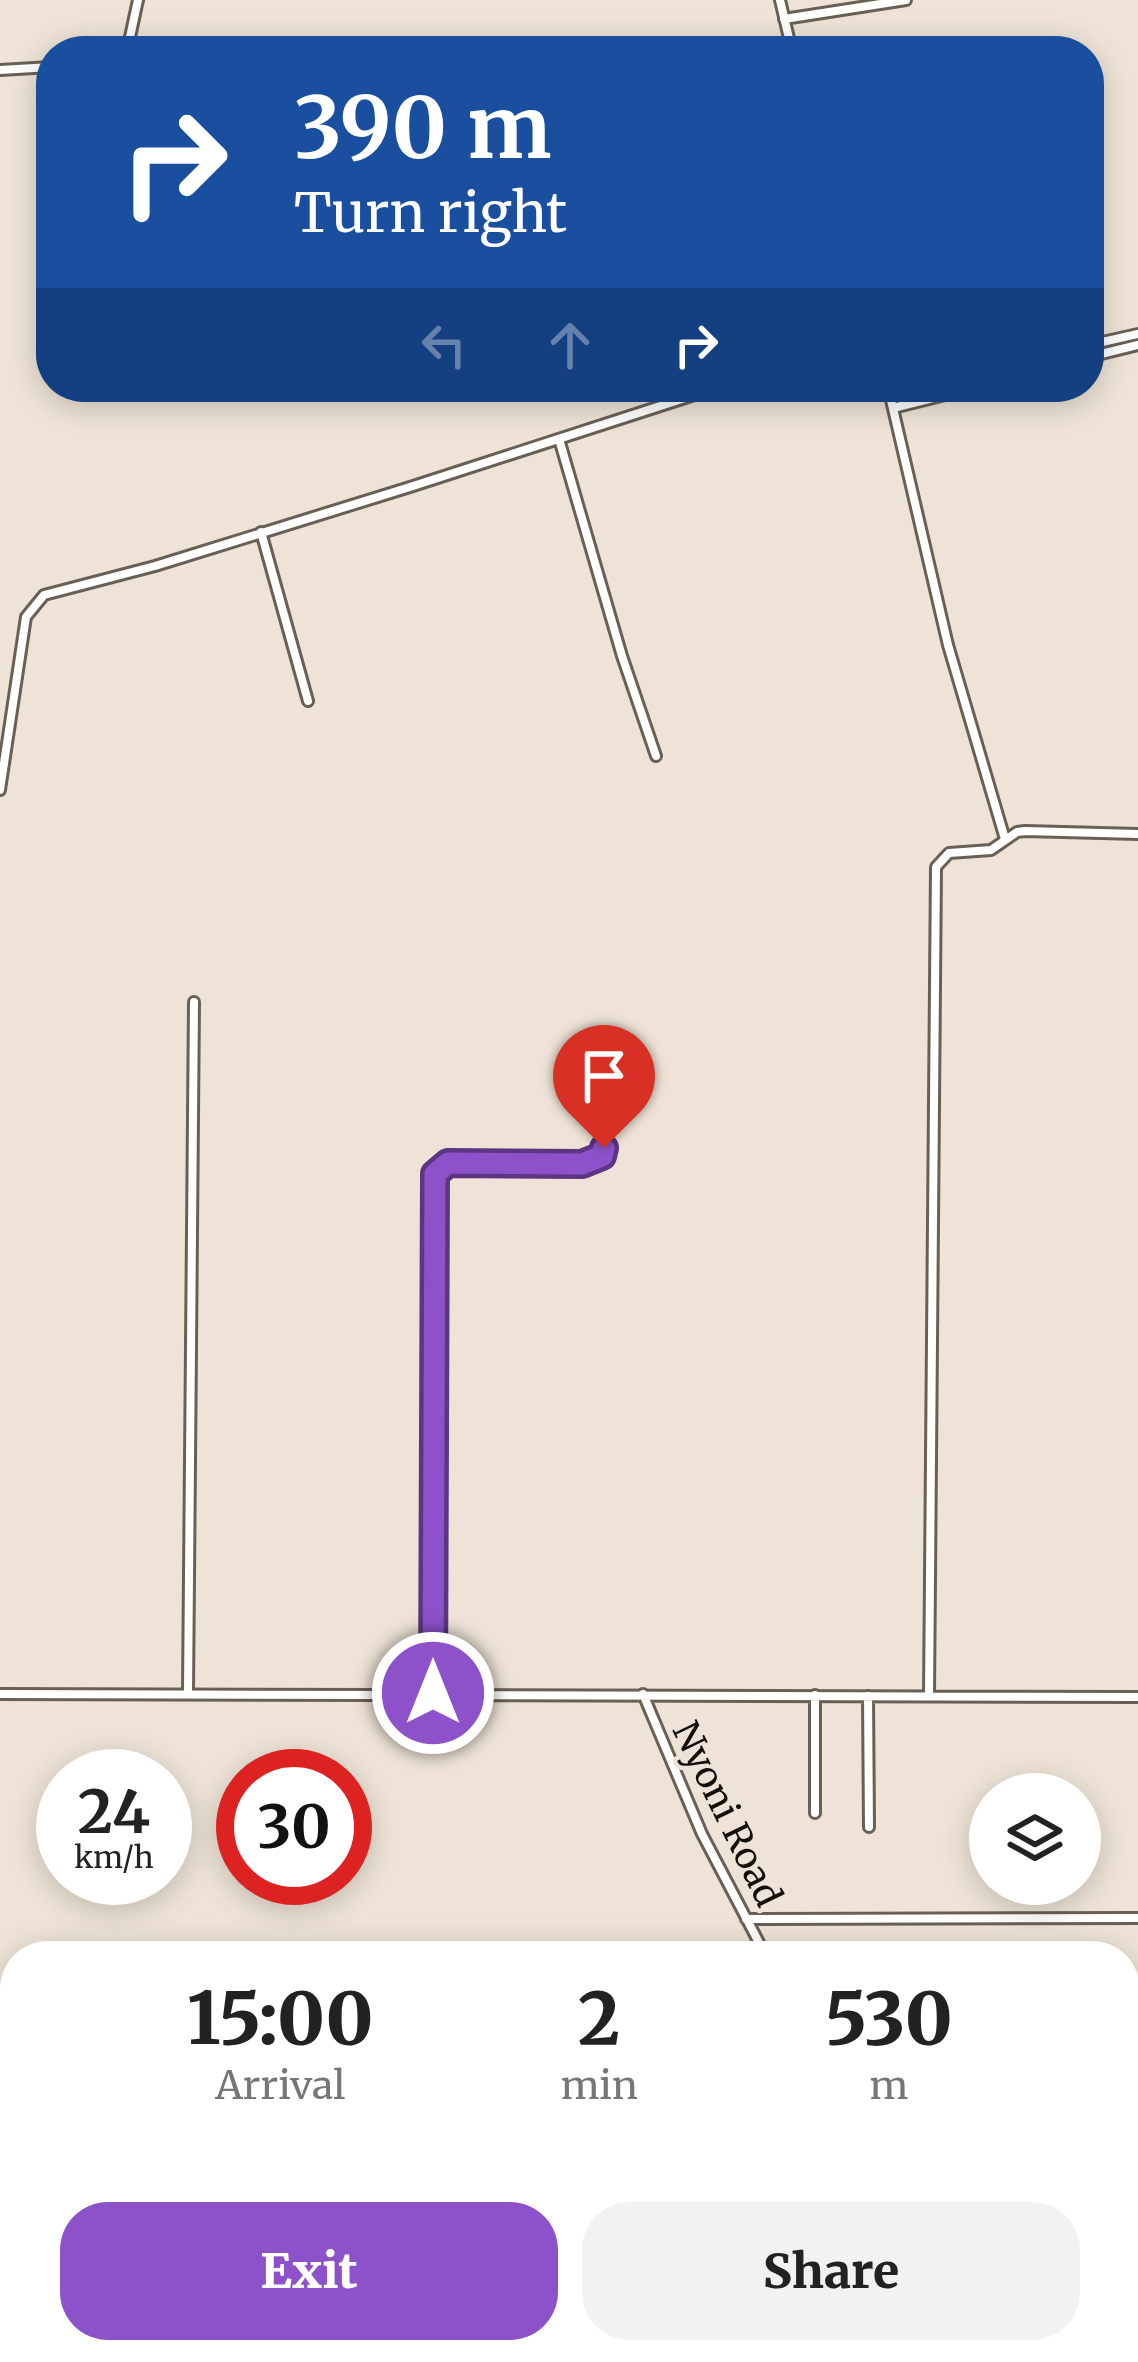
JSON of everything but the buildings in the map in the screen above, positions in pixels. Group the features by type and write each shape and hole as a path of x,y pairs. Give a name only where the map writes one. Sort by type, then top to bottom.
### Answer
{"street":[{"path":"130,36 138,0"},
{"path":"780,0 788,36"},
{"path":"784,19 906,0"},
{"path":"0,70 36,68"},
{"path":"1104,342 1138,334"},
{"path":"1104,353 1138,345"},
{"path":"0,790 26,617 40,597 673,402"},
{"path":"892,402 948,645 1005,838"},
{"path":"893,408 917,402"},
{"path":"559,439 656,756"},
{"path":"261,532 308,701"},
{"path":"929,1696 935,873 939,861 949,853 991,850 1005,838 1025,831 1138,834"},
{"path":"188,1692 194,1001"},
{"path":"433,1693 435,1174 448,1163 592,1162 602,1156 605,1127"},
{"path":"0,1694 1138,1697"},
{"name":"Nyoni Road","path":"643,1694 702,1834 758,1941"},
{"path":"815,1695 815,1813"},
{"path":"868,1696 869,1827"},
{"path":"746,1918 1138,1918"}],"route":[{"path":"433,1693 435,1174 448,1163 582,1164 602,1156 604,1148"}]}
